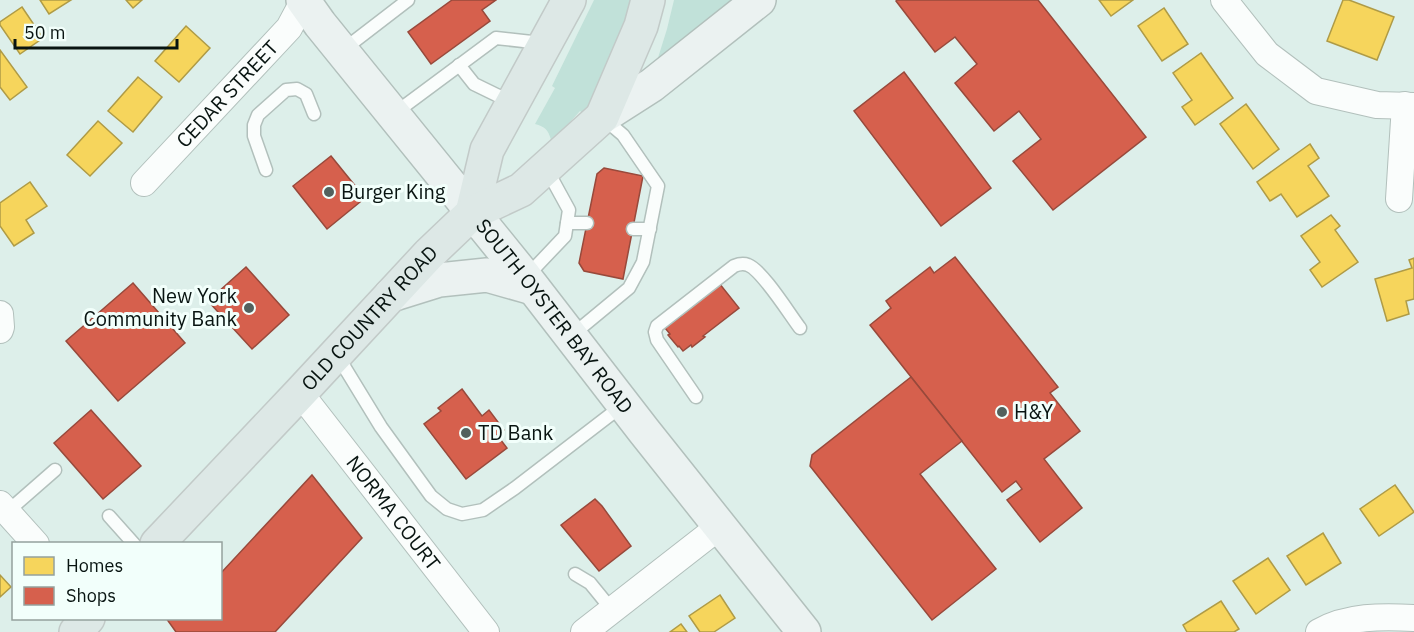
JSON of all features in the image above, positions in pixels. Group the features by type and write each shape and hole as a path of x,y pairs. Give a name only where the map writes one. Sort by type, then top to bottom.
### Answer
{"main road":[{"name":"SOUTH OYSTER BAY ROAD","path":"304,0 342,51 529,283 804,632"},
{"path":"472,213 486,150 569,0"},
{"path":"602,117 641,26 648,0"},
{"path":"602,117 652,85 759,0"},
{"name":"OLD COUNTRY ROAD","path":"158,542 429,254 472,213 521,189 602,117"},
{"path":"391,294 439,280 487,275 529,283"},
{"path":"76,632 86,620"}],"street":[{"name":"CEDAR STREET","path":"144,183 289,28 304,0"},
{"path":"1224,0 1267,54 1316,91 1377,105 1410,106 1399,199"},
{"path":"0,314 0,330"},
{"name":"NORMA COURT","path":"300,393 486,632"},
{"path":"4,508 35,542"},
{"path":"584,632 720,526"},
{"path":"1319,632 1329,626 1382,616 1414,618"}],"lane":[{"path":"342,51 408,0"},
{"path":"393,114 495,38 546,44"},
{"path":"459,65 474,84 512,102"},
{"path":"266,170 254,136 254,125 258,115 286,90 297,89 306,94 314,114"},
{"path":"571,336 628,288 643,262 658,186 623,135 602,117"},
{"path":"529,283 565,236 569,210 546,167"},
{"path":"567,223 587,223"},
{"path":"633,229 650,229"},
{"path":"696,398 657,340 655,332 657,326 734,266 740,263 749,265 759,272 800,328"},
{"path":"336,354 375,419 431,496 447,509 462,514 483,510 516,488 624,405"},
{"path":"4,508 55,470"},
{"path":"109,516 133,542"},
{"path":"575,574 590,583 612,610"}],"green space":[{"path":"594,0 643,0 606,83 583,114 580,111 551,140 546,129 535,124 555,88 552,86"},
{"path":"674,0 748,0 652,77 667,29"}],"building: Homes":[{"path":"40,0 71,0 49,14"},
{"path":"126,0 142,0 133,8"},
{"path":"1099,0 1133,0 1111,16"},
{"path":"1343,0 1349,0 1394,17 1377,60 1327,41"},
{"path":"22,7 43,38 20,54 0,22"},
{"path":"1164,8 1188,44 1162,61 1138,26"},
{"path":"186,26 210,48 179,82 155,61"},
{"path":"0,50 27,87 10,100 0,87"},
{"path":"1201,53 1233,98 1195,125 1182,107 1192,100 1173,73"},
{"path":"138,77 162,97 133,132 108,111"},
{"path":"1246,104 1279,149 1253,169 1220,124"},
{"path":"98,121 122,143 90,176 67,155"},
{"path":"1310,144 1319,158 1308,166 1329,196 1297,217 1281,194 1270,201 1257,182"},
{"path":"30,182 47,206 26,220 34,233 14,246 0,226 0,203"},
{"path":"1331,215 1340,226 1335,230 1358,262 1322,287 1310,270 1320,262 1301,236"},
{"path":"1414,258 1414,299 1406,301 1409,314 1387,321 1375,279 1412,268 1409,260"},
{"path":"1395,485 1414,512 1379,536 1360,509"},
{"path":"1323,533 1341,563 1306,585 1287,556"},
{"path":"1268,558 1290,590 1256,614 1233,581"},
{"path":"0,575 11,587 0,597"},
{"path":"720,595 735,618 714,632 700,632 689,616"},
{"path":"1221,601 1239,629 1234,632 1187,632 1183,625"},
{"path":"681,624 687,632 670,632"}],"building: Shops":[{"path":"452,0 496,0 482,10 490,21 431,64 408,32"},
{"path":"897,0 1038,0 1146,137 1053,210 1013,161 1041,139 1019,111 994,131 955,83 977,64 955,37 935,52"},
{"path":"904,72 991,188 941,226 854,111"},
{"name":"Burger King","path":"331,156 365,198 327,229 293,186"},
{"path":"604,168 643,176 623,279 584,271 579,263 597,174"},
{"name":"H&Y","path":"955,257 1058,387 1050,393 1080,431 1044,459 1082,508 1040,542 1007,500 1022,489 1016,481 1002,492 870,325 891,308 886,301 930,267 934,273"},
{"name":"New York Community Bank","path":"246,267 289,315 252,349 208,301"},
{"path":"133,283 185,343 118,401 66,341"},
{"path":"719,283 739,308 692,347 691,345 683,351 668,335 670,334 665,328"},
{"path":"911,377 962,441 920,474 996,569 932,620 810,466 812,455"},
{"name":"TD Bank","path":"462,389 482,416 489,410 504,430 497,435 507,448 466,479 424,424 441,411 438,408"},
{"path":"91,410 141,466 103,499 54,443"},
{"path":"312,475 362,538 275,632 176,632 167,620 222,620 222,572"},
{"path":"595,499 631,546 599,571 561,525"}],"place":[{"name":"Burger King","path":"329,192"},
{"name":"New York Community Bank","path":"249,308"},
{"name":"H&Y","path":"1002,412"},
{"name":"TD Bank","path":"466,433"}]}
